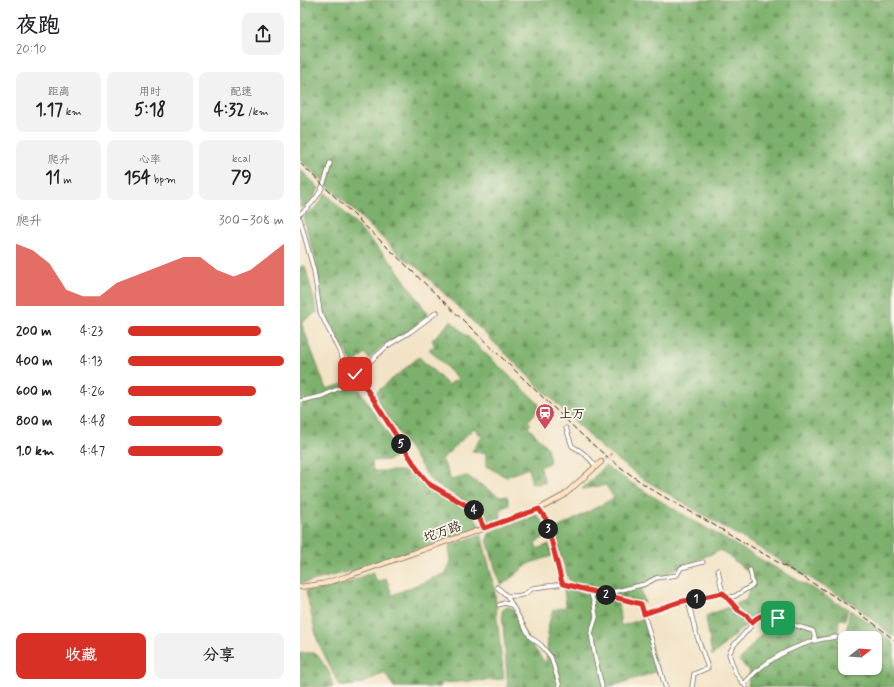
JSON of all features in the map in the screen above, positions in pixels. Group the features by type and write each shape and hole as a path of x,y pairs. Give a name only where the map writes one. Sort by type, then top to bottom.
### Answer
{"main road":[{"name":"坨万路","path":"300,587 322,584 345,578 539,509 563,496 601,462"}],"street":[{"path":"300,214 311,205 321,190 330,162"},
{"path":"300,219 314,270 320,312 346,365 359,377 420,473 429,484 476,511 484,528"},
{"path":"300,401 322,396 344,386 355,374 387,346 410,332 437,312"},
{"path":"566,428 572,446 587,456 596,467"},
{"path":"539,509 546,519 563,584"},
{"path":"604,594 645,584 656,578 677,575 681,568 703,562"},
{"path":"718,570 723,593 738,610 746,615 752,623"},
{"path":"727,598 735,596 753,585 750,570"},
{"path":"507,596 518,596 525,594 533,588 563,584 641,604 666,687"},
{"path":"497,587 507,596 530,637 541,644 551,657 560,687"},
{"path":"590,591 596,617 591,633 602,686"},
{"path":"644,614 679,602 723,593"},
{"path":"688,600 695,630 708,668 694,674 692,687"},
{"path":"499,605 504,603 511,605"},
{"path":"814,641 815,638 813,631 791,624 782,625 775,614 765,615 754,619 751,626 734,645 729,654 736,674 745,686 755,672 762,666 794,648 814,641 836,637"}],"green space":[{"path":"300,0 894,0 894,637 852,603 640,477 602,448 417,267 402,257 300,159"},
{"path":"300,169 319,188 312,201 304,208 300,207"},
{"path":"326,193 393,264 428,314 411,329 382,346 369,359 365,353 353,365 323,310 315,257 303,217 317,207"},
{"path":"305,266 317,312 301,322 326,389 354,381 400,453 389,460 372,461 373,471 413,471 430,491 472,511 480,528 363,568 300,584 300,267"},
{"path":"451,321 539,404 537,411 528,421 531,424 528,427 547,447 550,462 540,467 545,483 532,484 528,468 506,477 486,466 486,453 472,451 482,437 474,428 442,459 451,480 467,476 500,497 507,496 509,505 499,510 502,521 487,525 477,508 432,482 373,395 419,357 448,385 458,379 429,349 435,346 432,340"},
{"path":"605,466 695,522 848,609 845,620 839,619 837,640 838,675 882,675 882,633 894,644 894,687 748,687 750,671 739,661 770,624 760,612 712,656 706,616 746,600 753,576 721,550 675,569 641,590 645,603 579,586 569,580 554,530 614,498 606,485 582,489"},
{"path":"537,515 542,521 548,536 535,542 537,549 549,544 552,556 530,563 502,585 498,578 487,539 490,532"},
{"path":"481,534 495,590 504,679 442,683 440,687 394,687 384,672 363,683 351,686 339,686 317,639 306,591 347,583 373,572 377,582 386,578 392,595 446,573 451,562 449,546"},
{"path":"564,588 618,602 621,626 643,619 658,671 609,687 508,687 502,611 507,607 512,608 526,637 546,664 549,623 553,610 566,607"},
{"path":"850,610 879,631 846,631"},
{"path":"300,653 316,653 329,672 333,687 300,687"}],"tunnel":[{"path":"601,462 613,453"}],"railway":[{"path":"300,163 583,436 611,460 661,495 799,575 839,600 867,618 894,640"}],"place":[{"name":"上万","path":"545,430"}],"route":[{"path":"355,374 359,377 420,473 429,484 476,511 484,528 539,509 546,519 562,583 641,604 644,614 679,602 723,593 738,610 746,615 752,623 754,619 772,613 778,618"}]}
